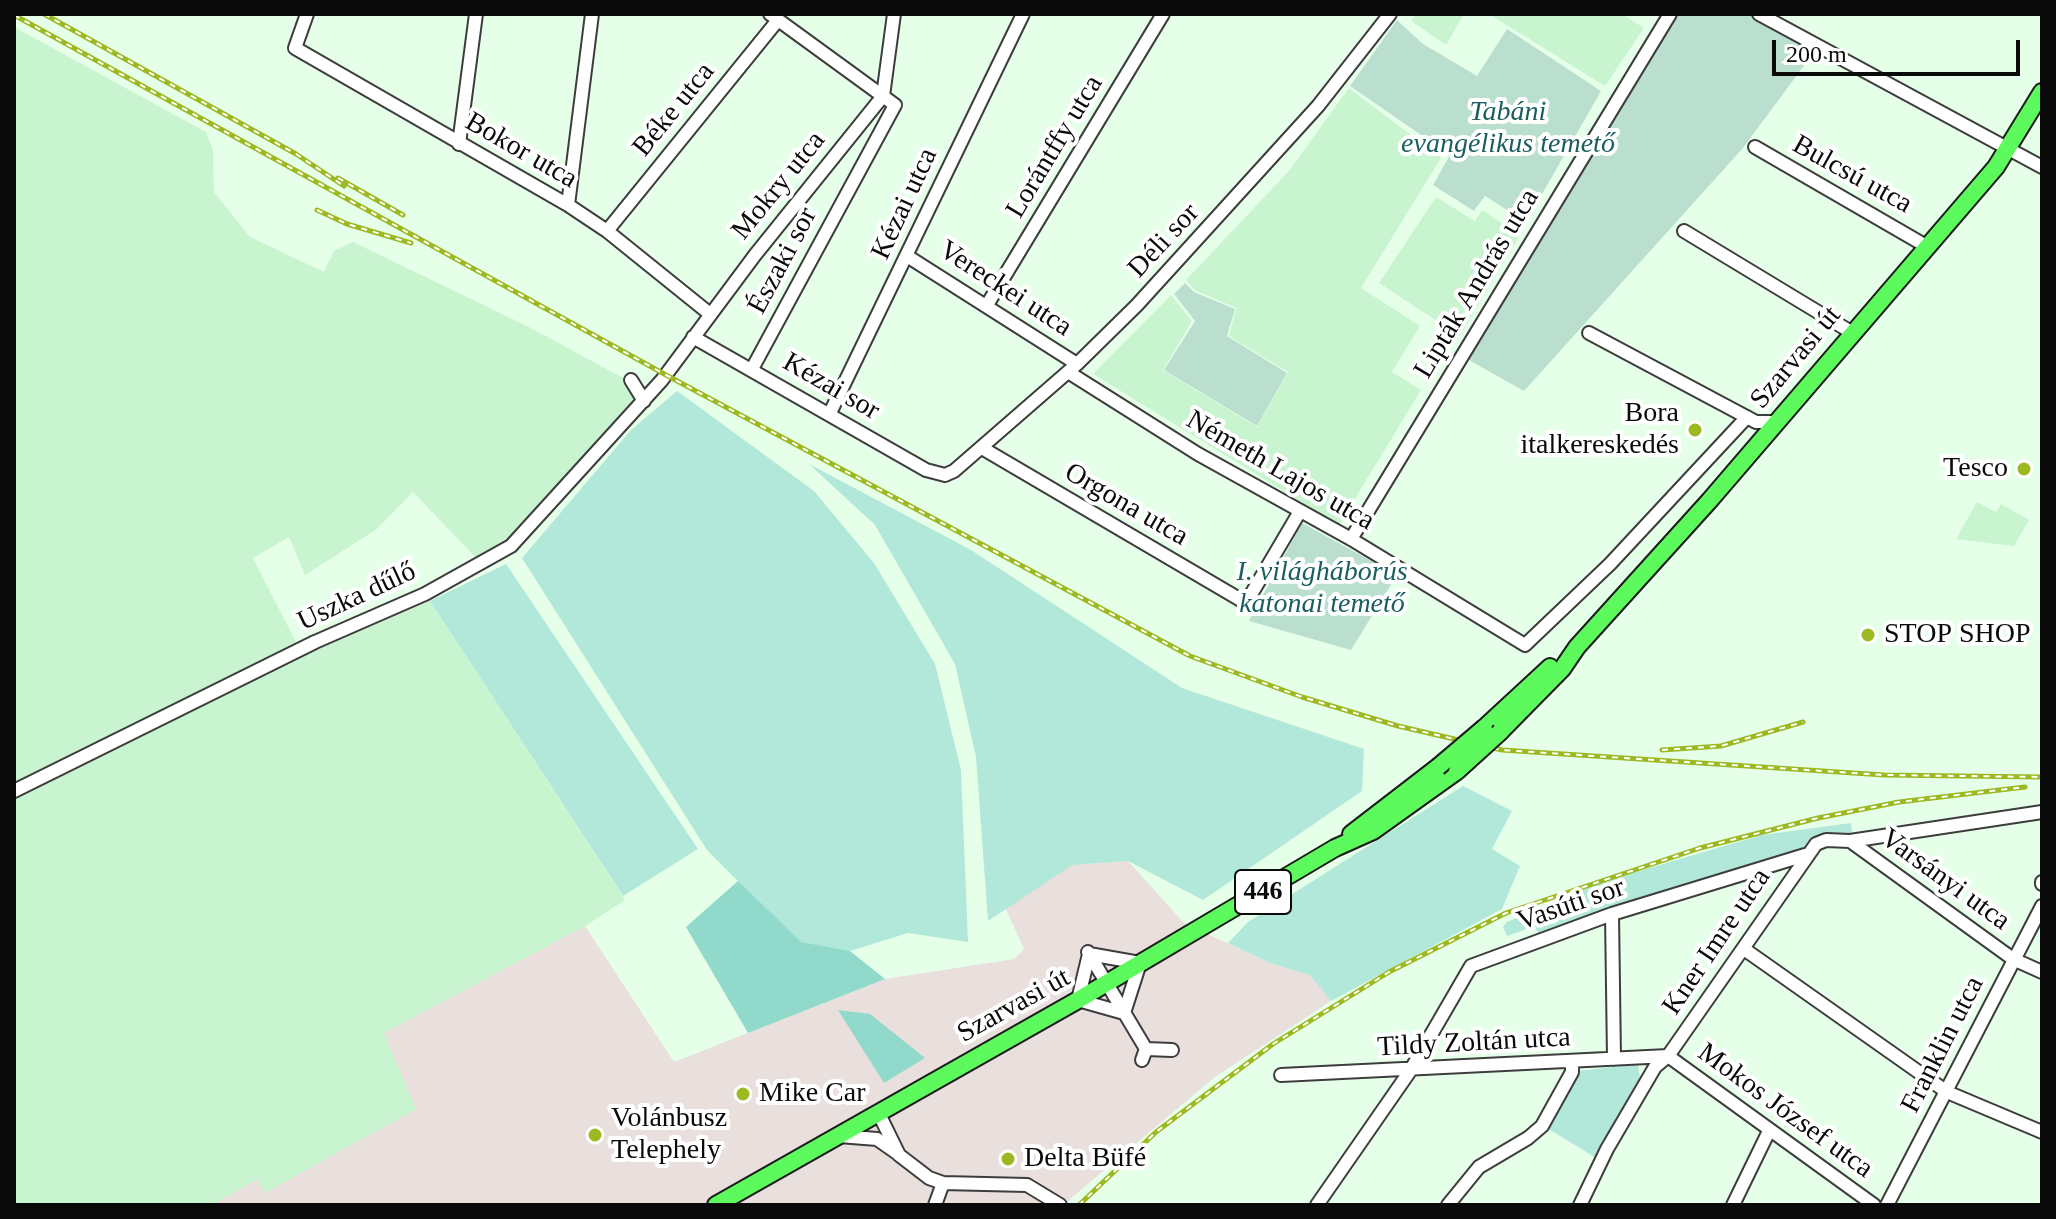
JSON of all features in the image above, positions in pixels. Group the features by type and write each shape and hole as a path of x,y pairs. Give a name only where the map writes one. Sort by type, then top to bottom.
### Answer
{"main road":[{"name":"Szarvasi út","path":"1335,848 1438,767 1492,730 1562,669 1577,647 1776,422 2008,149 2042,92"},
{"name":"Szarvasi út","path":"716,1205 1106,984 1335,848 1373,831 1457,771 1492,730"}],"street":[{"name":"Bokor utca","path":"307,14 295,48 568,205 607,231 710,314"},
{"path":"459,144 476,14"},
{"path":"568,205 592,14"},
{"path":"774,17 883,96 894,14"},
{"name":"Kézai utca","path":"830,413 1023,14"},
{"name":"Lorántffy utca","path":"987,305 1163,14"},
{"name":"Déli sor","path":"945,475 982,448 1072,368 1245,190 1354,63 1390,14"},
{"name":"Lipták András utca","path":"1351,539 1670,14"},
{"path":"1759,14 2042,167"},
{"name":"Béke utca","path":"607,231 774,17"},
{"name":"Mokry utca","path":"666,375 710,314 883,96"},
{"name":"Északi sor","path":"752,369 895,105 883,96"},
{"name":"Bulcsú utca","path":"1755,147 1926,246"},
{"path":"1684,231 1851,332"},
{"name":"Vereckei utca","path":"907,256 987,305 1072,368"},
{"path":"1589,333 1756,422 1776,422"},
{"name":"Kézai sor","path":"693,337 926,470 945,475"},
{"name":"Németh Lajos utca","path":"1072,368 1299,513 1351,539 1525,645 1610,564 1747,417"},
{"name":"Uszka dűlő","path":"14,791 315,642 425,594 511,546 666,375"},
{"path":"631,380 644,401"},
{"name":"Orgona utca","path":"982,448 1246,603 1299,513"},
{"path":"1850,841 2042,812"},
{"name":"Varsányi utca","path":"1805,855 1816,844 1826,840 1850,841 2013,959 2042,972"},
{"name":"Vasúti sor","path":"1317,1205 1410,1071 1471,966 1612,914 1805,855"},
{"name":"Kner Imre utca","path":"1580,1205 1607,1149 1655,1067 1668,1056 1744,949 1805,855"},
{"name":"Franklin utca","path":"1887,1205 2042,906"},
{"path":"1612,914 1614,1059"},
{"path":"1744,949 1947,1092 2042,1132"},
{"path":"1088,952 1140,963 1124,1013"},
{"path":"1088,952 1144,1054 1172,1050"},
{"path":"1088,952 1078,1000 1124,1013"},
{"name":"Tildy Zoltán utca","path":"1281,1075 1668,1056"},
{"name":"Mokos József utca","path":"1668,1056 1874,1205"},
{"path":"1448,1205 1479,1167 1542,1126 1572,1072 1572,1063"},
{"path":"878,1112 899,1155"},
{"path":"1733,1205 1769,1131"},
{"path":"839,1136 877,1139 918,1173 943,1183 1027,1185 1060,1205"},
{"path":"935,1205 943,1183"}],"shaded area":[{"path":"677,391 814,491 874,563 935,664 961,770 968,942 908,933 850,951 798,942 707,850 522,558 631,430"},
{"path":"809,464 971,550 1182,688 1364,749 1362,791 1203,900 1128,861 1072,865 988,921 976,757 955,664 875,525"},
{"path":"506,564 698,849 623,896 430,601"},
{"path":"1463,786 1512,811 1492,849 1520,866 1502,909 1331,1001 1310,975 1270,963 1228,943 1248,922"},
{"path":"1851,823 1853,839 1539,937 1535,926 1507,936 1503,927 1507,922 1602,882 1762,835"},
{"path":"1128,861 1184,923 1270,963 1310,975 1331,1001 1215,1077 1063,1205 212,1205 257,1179 265,1192 415,1109 383,1033 585,926 674,1062 885,979 1014,959 1024,949 1005,907 1071,865"},
{"path":"738,881 801,942 850,951 885,979 748,1033 686,927"},
{"path":"838,1010 870,1014 925,1058 884,1083"},
{"path":"1638,1064 1640,1078 1596,1158 1547,1128 1578,1071"}],"green space":[{"path":"1416,14 1464,14 1446,45 1411,21"},
{"path":"1489,14 1622,14 1644,28 1605,86"},
{"path":"1672,14 1759,14 1817,48 1743,148 1524,391 1467,359"},
{"name":"Tabáni evangélikus temető","path":"1397,20 1423,44 1477,76 1507,29 1601,91 1526,222 1485,196 1474,211 1433,185 1450,155 1350,86"},
{"path":"14,27 206,132 213,150 214,192 250,237 324,272 334,251 353,242 529,327 625,379 637,400 510,541 479,561 413,492 377,529 305,575 289,537 253,558 303,656 430,601 625,900 585,926 384,1033 416,1109 265,1193 257,1179 212,1205 14,1205"},
{"path":"1349,88 1441,158 1361,288 1420,326 1392,372 1421,390 1339,525 1093,374 1171,295 1192,321 1163,370 1257,427 1288,372 1229,336 1236,308 1195,290 1186,280 1288,172"},
{"path":"1436,197 1475,221 1482,210 1520,235 1460,336 1379,283"},
{"path":"1185,283 1194,292 1235,309 1227,336 1287,373 1257,426 1164,370 1195,321 1174,294"},
{"path":"1977,502 1996,512 2001,504 2029,520 2014,546 1956,539"},
{"name":"I. világháborús katonai temető","path":"1302,523 1397,575 1351,650 1249,621"}],"railway":[{"path":"44,14 296,154 344,186"},
{"path":"14,15 666,375 1190,656 1302,697 1398,726 1502,750 1884,775 2042,777"},
{"path":"338,178 403,215"},
{"path":"317,210 347,224 411,243"},
{"path":"1662,750 1721,746 1803,722"},
{"path":"1079,1205 1156,1132 1273,1044 1389,972 1506,913 1700,848 1818,818 1899,802 2025,787"}],"place":[{"name":"Bora italkereskedés","path":"1695,430"},
{"name":"Tesco","path":"2024,469"},
{"name":"STOP SHOP","path":"1868,635"},
{"name":"Mike Car","path":"743,1094"},
{"name":"Volánbusz Telephely","path":"595,1135"},
{"name":"Delta Büfé","path":"1008,1159"}]}
